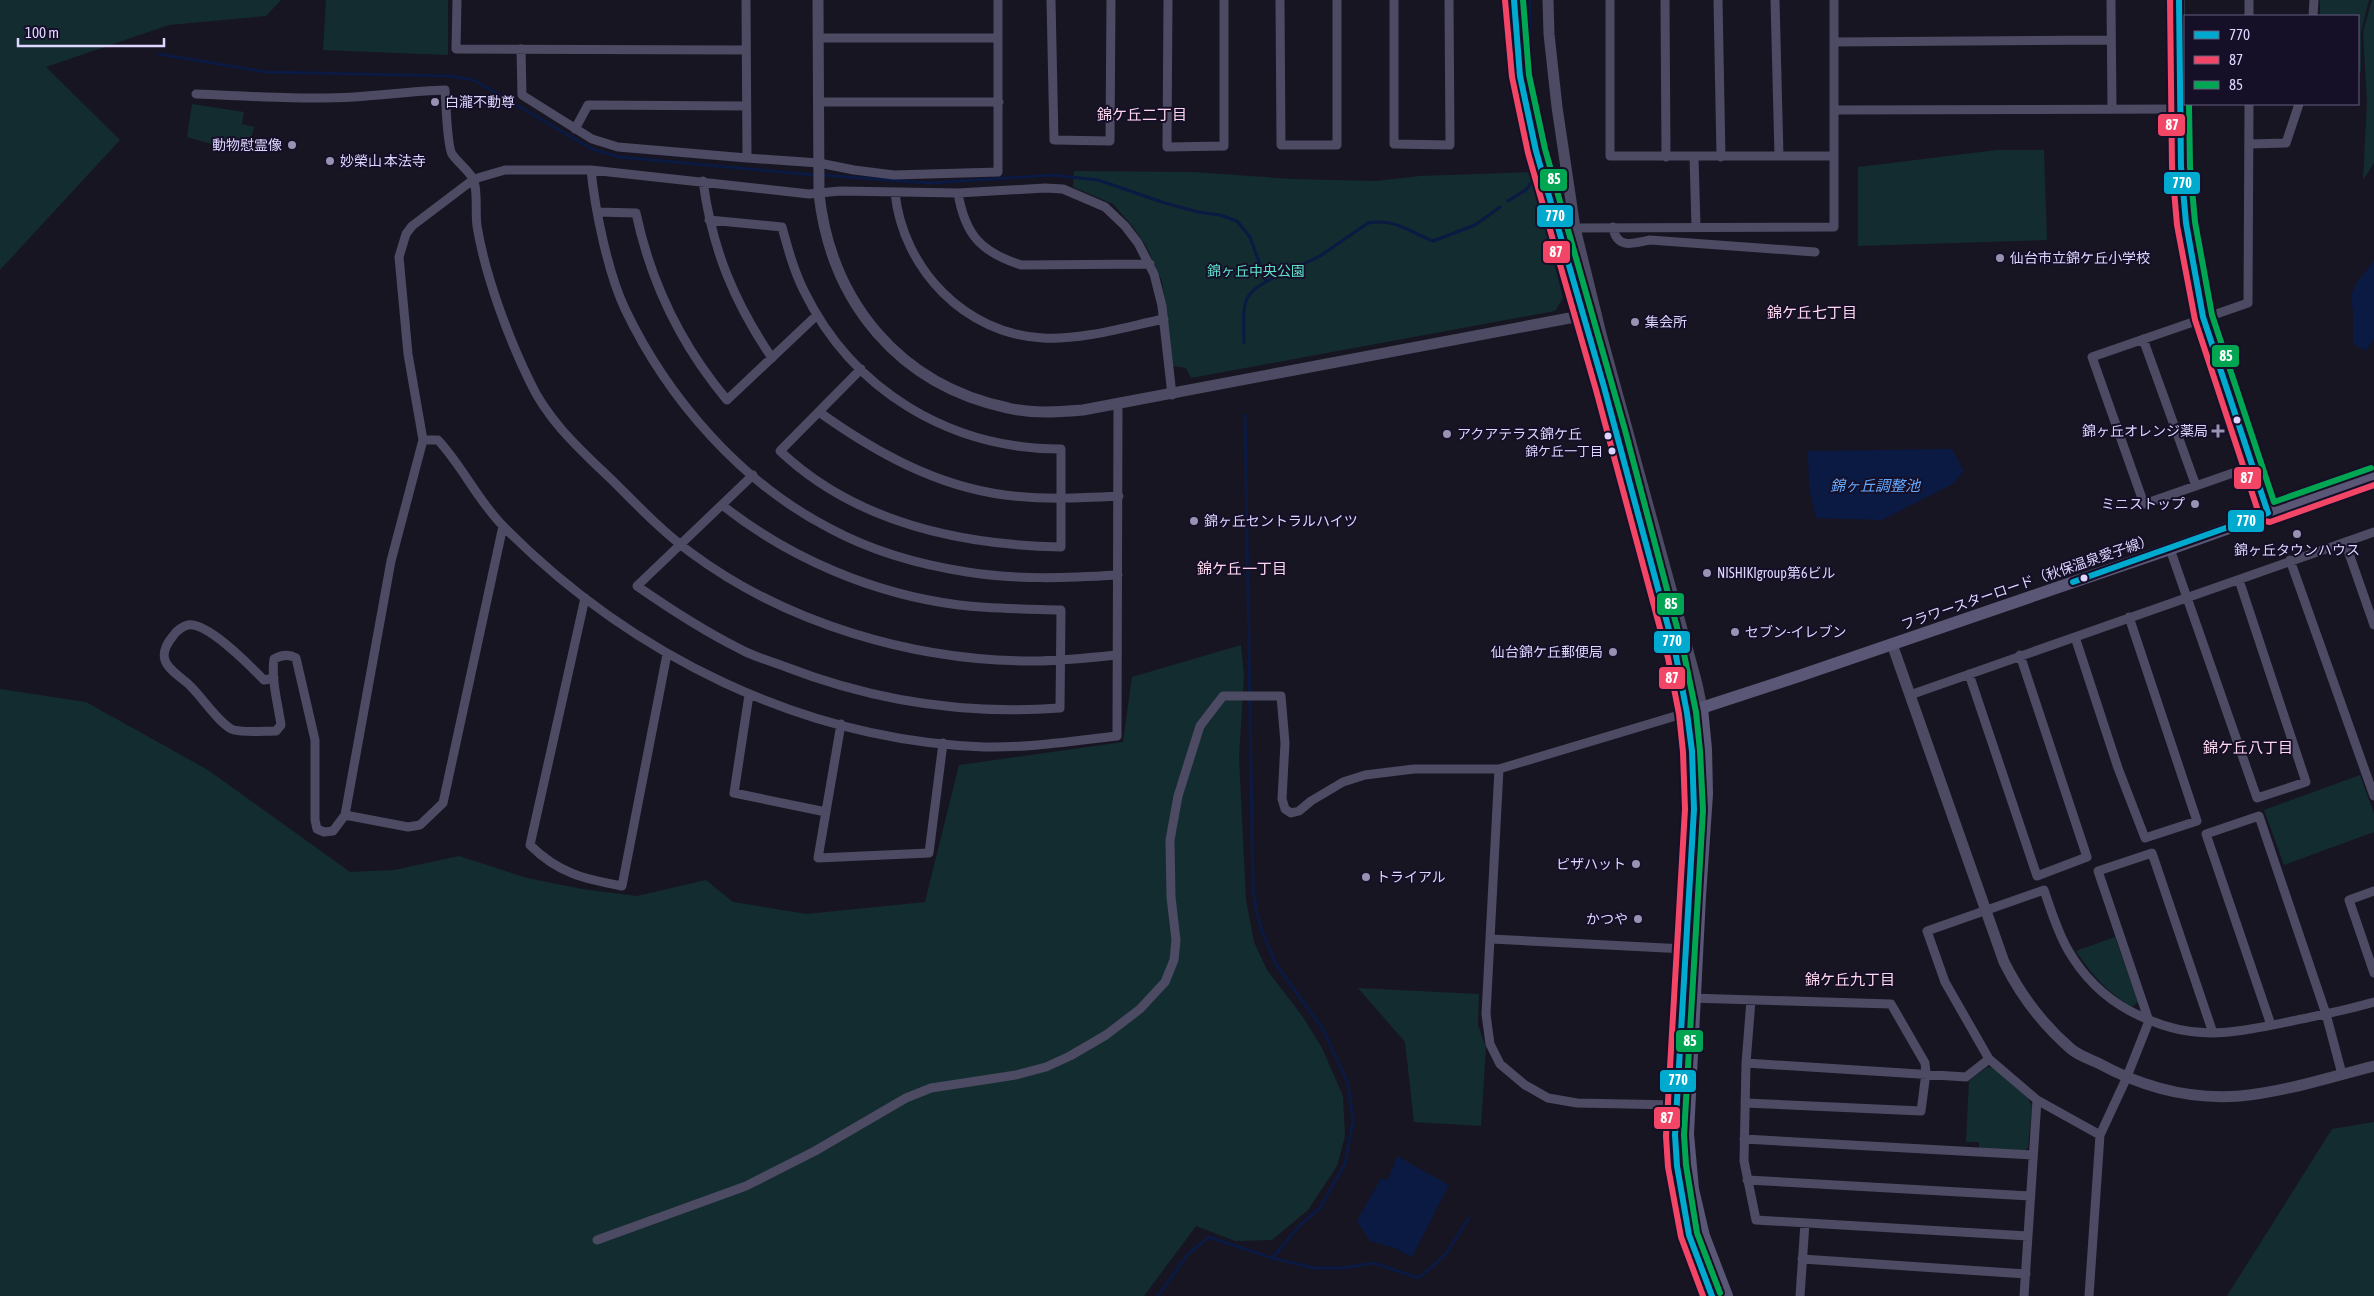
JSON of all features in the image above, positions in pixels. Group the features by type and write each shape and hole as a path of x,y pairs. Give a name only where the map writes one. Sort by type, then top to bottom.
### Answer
{"main road":[{"name":"フラワースターロード（秋保温泉愛子線）","path":"1689,712 2170,549 2374,476"},
{"path":"1702,708 1708,794 1700,896 1688,1134 1693,1189 1704,1236 1727,1296"},
{"path":"1689,712 1694,768 1694,809 1675,1135 1682,1201 1689,1235 1712,1296"}],"street":[{"path":"457,0 456,49 746,50"},
{"path":"746,0 747,158"},
{"path":"818,0 819,178 827,243 853,302 881,337 912,365 952,389 1008,408 1056,412 1083,410 1590,315"},
{"path":"274,678 264,680 229,647 197,626 189,625 181,628 174,634 164,651 165,661 169,666 195,689 214,715 232,730 276,731 281,725 274,678 274,659 279,656 292,656 296,658 315,740 314,820 317,829 324,832 333,831 345,815 391,561 423,440 408,354 399,257 406,234 412,226 474,179 505,170 591,170 704,181 819,178 854,170 894,174 998,172 998,0"},
{"path":"1051,0 1054,140 1110,141 1111,0"},
{"path":"1168,0 1167,147 1224,146 1224,0"},
{"path":"1280,0 1281,145 1337,145 1337,0"},
{"path":"1394,0 1394,144 1450,145 1449,0"},
{"path":"1514,0 1514,38 1528,120 1590,315 1697,684 1702,708"},
{"path":"597,1240 746,1186 815,1152 906,1098 931,1088 1016,1075 1046,1067 1070,1056 1106,1035 1140,1010 1165,982 1174,960 1176,940 1171,897 1170,840 1178,796 1196,736 1205,719 1223,696 1281,696 1285,743 1282,799 1284,810 1291,813 1299,811 1310,801 1343,782 1365,775 1414,769 1499,769 1689,712 1590,315 1557,107 1549,34 1548,0"},
{"path":"1610,0 1610,156 1833,156"},
{"path":"1665,0 1666,157"},
{"path":"1718,0 1721,157"},
{"path":"1775,0 1779,156"},
{"path":"1575,228 1613,226 1834,227 1834,0"},
{"path":"2111,0 2112,109"},
{"path":"2179,0 2181,172 2186,223 2204,317 2268,514"},
{"path":"2249,0 2249,15"},
{"path":"2313,15 2314,0"},
{"path":"819,38 998,38"},
{"path":"1834,42 2111,40"},
{"path":"521,49 522,95 592,139 618,147 747,158 819,178 840,191 958,193 1036,188 1063,189 1111,211 1138,243 1150,264 1160,293 1172,394"},
{"path":"196,94 280,98 354,97 445,90 450,152 474,179 477,225 493,286 510,336 543,407 585,454 679,544 722,574 752,590 843,630 901,646 964,657 1031,661 1116,655"},
{"path":"818,102 999,102"},
{"path":"575,128 588,105 746,106"},
{"path":"2249,105 2248,303 2092,357 2144,504 2253,466"},
{"path":"2249,144 2286,143 2299,105"},
{"path":"1834,110 2180,109"},
{"path":"1694,157 1696,226"},
{"path":"591,170 597,212 624,308 649,355 684,404 727,452 773,492 832,530 910,559 968,572 1013,578 1053,579 1118,575"},
{"path":"704,181 709,220 722,265 740,307 772,358"},
{"path":"895,193 896,210 905,238 920,266 946,297 958,307 982,321 1015,333 1056,338 1164,319"},
{"path":"958,193 961,211 970,233 984,248 1007,261 1021,265 1150,264"},
{"path":"597,212 636,213 642,242 664,304 692,354 727,400 817,315"},
{"path":"709,220 782,227 796,272 817,315 838,345 861,368 882,389 900,403 952,430 986,441 1016,446 1061,449 1061,547 983,543 906,523 856,504 813,478 780,451 861,368"},
{"path":"1613,226 1616,237 1626,245 1650,240 1815,252"},
{"path":"2143,339 2196,486"},
{"path":"423,440 438,440 453,456 487,509 535,557 585,598 667,654 749,695 798,712 880,734 984,747 1036,745 1117,736 1118,404"},
{"path":"819,412 875,450 934,476 1004,495 1062,498 1119,496"},
{"path":"722,505 798,554 872,586 958,605 988,608 1061,610 1060,708 971,709 917,703 852,690 741,650 688,620 637,586 753,475"},
{"path":"345,815 408,827 420,825 443,803 503,526"},
{"path":"1910,695 2374,532"},
{"path":"2345,542 2374,625"},
{"path":"2170,549 2256,798 2306,782 2239,580"},
{"path":"2290,560 2371,778 2374,796"},
{"path":"585,598 530,845 543,858 562,871 592,881 622,886 667,654"},
{"path":"2075,637 2118,768 2145,838 2198,821 2129,617"},
{"path":"1892,644 1984,910 2004,962 2017,988 2035,1013 2072,1050 2126,1079 2160,1090 2203,1096 2240,1096 2374,1066"},
{"path":"1968,674 2037,876 2087,857 2020,655"},
{"path":"749,695 734,793 826,812"},
{"path":"841,724 818,858 929,853 943,742"},
{"path":"1499,769 1486,1014 1490,1044 1500,1064 1525,1084 1548,1098 1577,1103 1676,1105"},
{"path":"2272,1025 2206,834 2259,816 2326,1014 2342,1074"},
{"path":"2089,1296 2100,1135 2126,1079 2149,1021 2098,871 2152,853 2213,1033"},
{"path":"2100,1135 2036,1100 1989,1059 1945,982 1927,930 2044,890 2058,930 2078,966 2099,990 2112,1000 2149,1021 2173,1030 2213,1033 2239,1032 2374,1002"},
{"path":"2374,891 2349,900 2374,973"},
{"path":"1491,939 1685,949"},
{"path":"1682,998 1891,1004 1925,1063 1926,1073 1921,1111 1745,1103"},
{"path":"1751,1000 1746,1063 1744,1161 1756,1220 2028,1236"},
{"path":"1746,1063 1966,1077 1989,1059"},
{"path":"2024,1296 2036,1100"},
{"path":"1744,1139 2033,1155"},
{"path":"1747,1180 2030,1196"},
{"path":"1800,1296 1804,1224"},
{"path":"1802,1258 2026,1274"}],"green space":[{"path":"0,0 281,0 266,16 169,25 46,67 120,140 0,270"},
{"path":"326,0 448,0 448,55 323,50"},
{"path":"2320,0 2369,0 2361,32 2361,71 2359,72 2359,15 2320,15"},
{"path":"2372,0 2374,0 2374,163 2363,180 2367,102 2363,32"},
{"path":"192,104 244,112 242,124 254,127 247,154 187,137"},
{"path":"1997,150 2044,150 2047,240 1858,246 1858,167"},
{"name":"錦ヶ丘中央公園","path":"1074,171 1193,172 1292,179 1376,181 1420,176 1531,172 1563,298 1555,311 1191,378 1186,368 1173,366 1162,281 1146,246 1134,228 1113,204 1073,187"},
{"path":"1241,645 1244,675 1239,758 1246,900 1254,942 1267,970 1303,1017 1322,1048 1343,1096 1345,1136 1337,1166 1308,1210 1272,1240 1235,1241 1196,1226 1144,1296 0,1296 0,689 86,702 208,770 350,872 394,870 459,856 527,878 582,889 637,896 706,880 733,902 806,914 925,902 959,765 1123,742 1132,677"},
{"path":"2360,775 2374,813 2374,832 2284,865 2264,810"},
{"path":"2115,937 2138,1002 2132,1007 2115,996 2101,982 2076,951"},
{"path":"1358,988 1479,994 1478,1025 1486,1048 1481,1126 1414,1122 1405,1042"},
{"path":"1987,1067 1995,1068 2027,1097 2032,1106 2028,1148 2023,1152 1979,1150 1979,1142 1966,1142 1969,1081"},
{"path":"2374,1122 2374,1296 2227,1296 2332,1129"}],"water":[{"path":"2374,261 2374,339 2366,351 2353,344 2351,296 2356,283"},
{"name":"錦ヶ丘調整池","path":"1952,449 1964,471 1953,484 1882,520 1816,518 1809,488 1808,451"},
{"path":"1397,1156 1449,1185 1412,1257 1395,1248 1370,1241 1357,1221 1381,1178 1388,1180"}],"waterway":[{"path":"1530,0 1529,62 1548,151 1547,154"},
{"path":"159,54 266,72 450,76 474,80 592,149 619,157 815,175"},
{"path":"821,175 930,183 1053,175 1098,180 1165,203 1198,212 1220,215 1237,221 1250,237 1266,281"},
{"path":"1508,201 1527,189 1530,184"},
{"path":"1297,267 1320,256 1368,223 1387,222 1395,224 1433,241 1475,225 1500,207"},
{"path":"1244,343 1244,314 1248,297 1260,285 1285,272"},
{"path":"1158,1296 1188,1254 1209,1237 1272,1258 1301,1224 1320,1208 1345,1164 1353,1120 1348,1084 1323,1029 1277,966 1264,937 1257,914 1253,889 1245,415"},
{"path":"1272,1258 1314,1268 1343,1268 1373,1263 1419,1278 1445,1255 1469,1218"}],"transit line":[{"name":"87","path":"1505,0 1512,77 1528,153 1596,390 1668,658 1679,714 1683,752 1685,809 1666,1136 1668,1167 1681,1237 1703,1296"},
{"name":"770","path":"1514,0 1520,76 1536,151 1604,387 1676,656 1687,713 1692,751 1694,809 1675,1135 1677,1166 1689,1235 1712,1296"},
{"name":"85","path":"1523,0 1529,75 1545,149 1625,430 1684,654 1696,712 1703,810 1684,1135 1686,1165 1697,1233 1720,1293"},
{"name":"87","path":"2170,0 2172,167 2177,225 2195,320 2260,517 2264,521 2270,522 2374,485"},
{"name":"770","path":"2073,582 2268,513 2203,317 2186,223 2181,167 2179,0"},
{"name":"85","path":"2189,105 2190,167 2195,222 2212,315 2274,502 2371,468"}],"place":[{"name":"白瀧不動尊","path":"435,102"},
{"name":"動物慰霊像","path":"292,145"},
{"name":"妙榮山 本法寺","path":"330,161"},
{"name":"仙台市立錦ケ丘小学校","path":"2000,258"},
{"name":"集会所","path":"1635,322"},
{"name":"錦ヶ丘オレンジ薬局","path":"2218,431"},
{"name":"アクアテラス錦ケ丘","path":"1447,434"},
{"name":"錦ケ丘一丁目","path":"1612,451"},
{"name":"ミニストップ","path":"2195,504"},
{"name":"錦ヶ丘セントラルハイツ","path":"1194,521"},
{"name":"錦ヶ丘タウンハウス","path":"2297,534"},
{"name":"NISHIKIgroup第6ビル","path":"1707,573"},
{"name":"セブン-イレブン","path":"1735,632"},
{"name":"仙台錦ケ丘郵便局","path":"1613,652"},
{"name":"ピザハット","path":"1636,864"},
{"name":"トライアル","path":"1366,877"},
{"name":"かつや","path":"1638,919"}],"district":[{"name":"錦ケ丘二丁目","path":"1142,115"},
{"name":"錦ケ丘七丁目","path":"1812,313"},
{"name":"錦ケ丘一丁目","path":"1242,569"},
{"name":"錦ケ丘八丁目","path":"2248,748"},
{"name":"錦ケ丘九丁目","path":"1850,980"}]}
